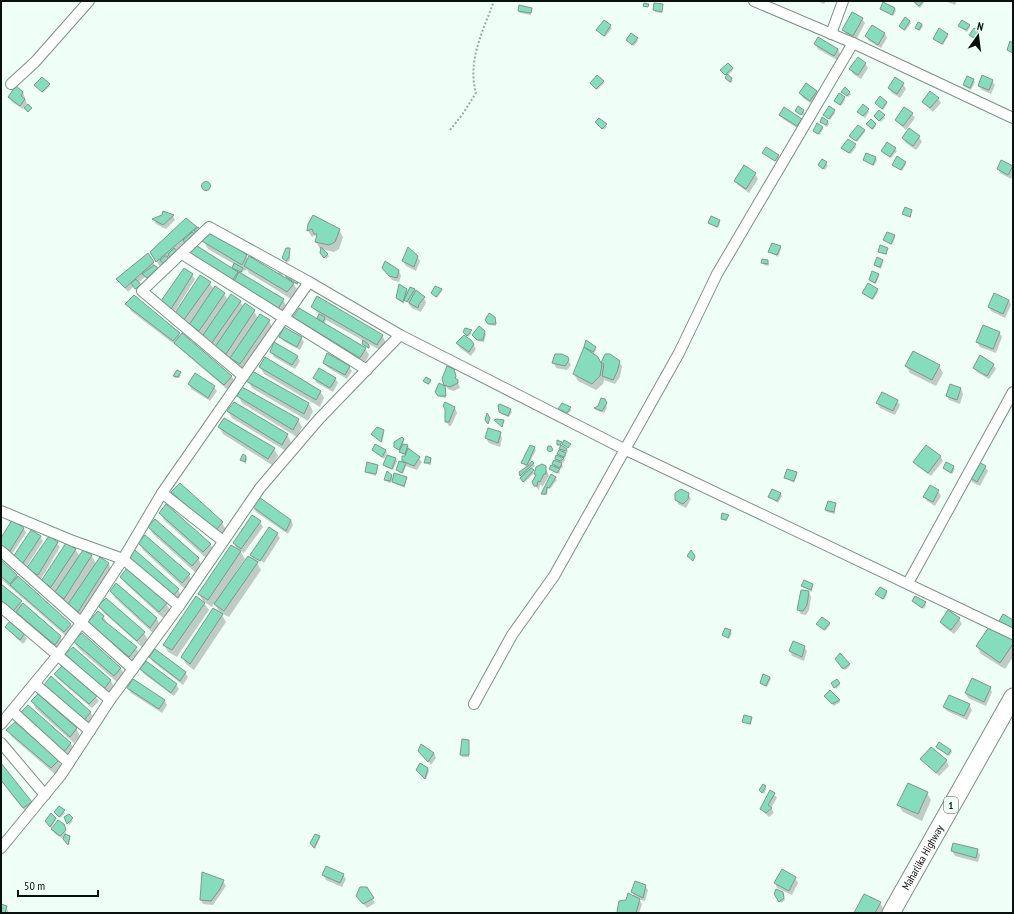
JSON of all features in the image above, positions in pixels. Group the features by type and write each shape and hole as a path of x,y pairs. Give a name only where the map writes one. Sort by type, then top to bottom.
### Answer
{"highway":[{"name":"Maharlika Highway","path":"891,913 1013,697"}],"street":[{"path":"11,84 35,62 89,1"},
{"path":"754,1 852,43 1013,118"},
{"path":"831,34 844,1"},
{"path":"474,704 512,635 554,576 679,353 717,274 852,43"},
{"path":"243,376 142,291 209,227 309,282 400,335 624,449 1013,634"},
{"path":"182,254 367,370"},
{"path":"1,724 35,684 81,623 123,559 162,493 243,376 286,318 309,282"},
{"path":"1,848 45,795 69,763 110,700 154,638 180,606 223,541 275,469 400,335"},
{"path":"908,583 1013,392"},
{"path":"162,493 223,541"},
{"path":"1,511 73,541 123,559 180,606"},
{"path":"1,551 133,669"},
{"path":"1,607 110,700"},
{"path":"35,684 90,731"},
{"path":"12,711 69,763"},
{"path":"1,743 45,795"}],"path":[{"path":"450,130 476,93 473,84 475,51 494,1"}],"building":[{"path":"913,1 923,1 919,6"},
{"path":"883,2 895,8 892,15 880,9"},
{"path":"644,3 649,4 648,7 643,6"},
{"path":"654,3 663,4 662,12 653,10"},
{"path":"519,5 532,8 531,13 518,11"},
{"path":"852,12 863,18 853,36 842,30"},
{"path":"905,17 910,21 904,30 899,26"},
{"path":"604,20 611,25 604,36 596,30"},
{"path":"962,20 970,25 966,30 958,26"},
{"path":"918,22 922,24 919,30 915,28"},
{"path":"872,25 885,33 878,45 865,36"},
{"path":"939,28 948,34 942,44 933,39"},
{"path":"974,28 980,32 975,39 969,35"},
{"path":"631,33 638,38 632,45 626,40"},
{"path":"818,37 838,49 834,56 814,44"},
{"path":"1010,41 1013,43 1013,53 1007,50"},
{"path":"858,57 866,63 858,75 849,69"},
{"path":"728,63 733,68 725,75 720,70"},
{"path":"727,74 732,78 730,82 725,78"},
{"path":"597,75 604,81 596,89 590,83"},
{"path":"982,75 993,80 989,90 978,86"},
{"path":"967,76 974,79 970,88 963,85"},
{"path":"42,77 50,84 42,92 34,85"},
{"path":"895,77 904,83 897,94 888,88"},
{"path":"806,83 817,91 810,101 799,93"},
{"path":"16,86 23,92 21,96 25,99 20,106 8,97"},
{"path":"845,87 850,92 847,96 841,92"},
{"path":"930,91 939,98 930,108 922,102"},
{"path":"839,93 845,97 840,105 834,101"},
{"path":"880,96 887,102 882,109 875,103"},
{"path":"28,104 32,108 28,112 24,108"},
{"path":"863,104 869,109 863,116 857,112"},
{"path":"798,106 804,110 801,115 795,111"},
{"path":"829,106 835,110 829,119 823,115"},
{"path":"784,107 802,119 797,126 779,115"},
{"path":"904,107 913,113 903,126 895,120"},
{"path":"879,110 885,115 879,121 874,116"},
{"path":"822,117 828,121 826,125 820,122"},
{"path":"599,118 607,124 602,129 595,122"},
{"path":"871,119 876,124 872,129 866,124"},
{"path":"817,123 823,127 818,134 813,131"},
{"path":"858,125 865,130 856,141 849,136"},
{"path":"909,128 920,136 913,146 902,138"},
{"path":"848,139 856,144 849,153 841,148"},
{"path":"887,142 896,148 890,157 881,151"},
{"path":"766,147 779,155 775,161 762,153"},
{"path":"866,153 876,157 873,165 863,160"},
{"path":"897,156 906,162 901,170 892,165"},
{"path":"822,159 827,162 823,169 818,165"},
{"path":"1001,160 1013,166 1008,175 997,169"},
{"path":"744,165 756,173 746,189 734,181"},
{"path":"206,181 211,186 206,191 201,186"},
{"path":"905,207 912,210 910,217 902,214"},
{"path":"163,211 174,215 163,225 152,219 162,215"},
{"path":"313,215 340,229 335,242 329,245 315,242 317,234 314,234 312,229 307,231 308,224"},
{"path":"711,216 720,220 717,227 708,223"},
{"path":"186,218 197,227 156,262 150,252"},
{"path":"198,227 202,231 198,235 194,230"},
{"path":"192,232 197,236 186,245 183,240"},
{"path":"887,232 895,235 891,244 883,240"},
{"path":"209,233 230,243 247,255 242,265 202,241"},
{"path":"772,243 781,246 777,255 768,252"},
{"path":"194,244 238,272 232,281 188,254"},
{"path":"880,245 888,248 886,254 878,252"},
{"path":"321,247 328,254 324,258 320,253"},
{"path":"408,247 418,256 414,267 402,261"},
{"path":"174,248 178,253 171,259 168,254"},
{"path":"286,248 290,248 289,257 286,261 282,258"},
{"path":"148,253 154,262 125,288 116,279"},
{"path":"167,256 169,260 164,265 160,260"},
{"path":"249,256 294,283 287,292 244,266"},
{"path":"877,257 883,260 880,267 874,265"},
{"path":"762,259 768,260 768,264 761,263"},
{"path":"385,261 399,270 397,278 389,276 382,268"},
{"path":"234,263 243,268 241,272 232,268"},
{"path":"154,265 158,268 147,278 142,274"},
{"path":"184,268 193,274 171,309 161,301"},
{"path":"872,271 879,274 875,283 869,280"},
{"path":"239,272 284,299 278,309 234,281"},
{"path":"286,273 299,281 297,284 286,277"},
{"path":"200,275 211,282 183,321 175,313"},
{"path":"136,279 141,285 135,289 131,283"},
{"path":"868,283 878,289 872,299 862,293"},
{"path":"399,284 407,289 403,302 396,298"},
{"path":"215,286 225,293 199,331 189,325"},
{"path":"435,286 442,289 436,297 431,293"},
{"path":"410,287 415,289 407,302 404,300"},
{"path":"416,290 425,297 419,304 418,308 409,303"},
{"path":"994,293 1009,300 1003,314 988,307"},
{"path":"231,294 241,301 211,344 201,338"},
{"path":"134,295 180,333 173,341 125,304"},
{"path":"317,296 383,335 377,345 311,307"},
{"path":"245,303 255,310 226,354 215,347"},
{"path":"299,308 366,348 360,358 293,317"},
{"path":"489,313 495,317 496,324 488,324 485,320"},
{"path":"260,314 270,320 240,364 230,358"},
{"path":"319,314 325,317 323,322 317,318"},
{"path":"983,325 1000,332 993,349 976,342"},
{"path":"479,326 485,331 483,340 477,340 472,335"},
{"path":"284,327 302,337 297,347 279,337"},
{"path":"465,328 472,330 467,336 463,332"},
{"path":"182,333 232,376 224,385 174,343"},
{"path":"464,335 474,344 469,352 456,343"},
{"path":"363,340 369,345 369,348 362,344"},
{"path":"586,340 596,347 593,352 584,347"},
{"path":"274,342 298,356 292,365 270,352"},
{"path":"584,347 598,357 602,365 600,376 592,384 573,374"},
{"path":"913,351 940,365 932,380 905,366"},
{"path":"327,353 350,366 345,375 323,363"},
{"path":"555,354 562,354 568,357 569,360 565,366 552,363"},
{"path":"605,354 610,354 620,361 613,380 602,376 604,364 601,363"},
{"path":"980,355 994,364 987,376 973,368"},
{"path":"265,357 321,391 316,400 259,367"},
{"path":"447,366 454,369 456,376 455,378 458,380 458,383 450,387 444,385 442,379"},
{"path":"319,368 336,378 330,388 313,378"},
{"path":"177,370 181,372 178,377 173,376"},
{"path":"252,371 309,403 304,414 246,381"},
{"path":"195,373 215,386 208,398 188,384"},
{"path":"426,377 431,380 428,384 423,381"},
{"path":"439,383 445,386 446,396 438,396 435,392"},
{"path":"950,384 961,388 957,400 946,396"},
{"path":"242,387 299,419 293,430 237,396"},
{"path":"882,392 898,400 893,411 876,403"},
{"path":"601,398 605,399 607,403 602,411 594,408 598,406"},
{"path":"234,402 288,434 282,445 227,411"},
{"path":"445,402 455,407 449,422 445,422 445,409 443,406"},
{"path":"562,403 571,407 567,413 558,409"},
{"path":"500,404 511,409 508,416 499,412 498,405"},
{"path":"487,413 490,418 488,424 485,420"},
{"path":"224,418 275,448 268,459 218,427"},
{"path":"494,420 504,420 502,427"},
{"path":"377,427 384,430 381,442 371,434"},
{"path":"488,428 501,432 498,443 485,438"},
{"path":"402,437 404,439 399,450 394,447 394,442"},
{"path":"557,440 562,442 560,445 557,445"},
{"path":"564,440 571,444 568,448 562,444"},
{"path":"375,444 386,450 382,457 372,450"},
{"path":"403,444 408,445 405,454 399,452"},
{"path":"530,445 535,447 527,465 521,463"},
{"path":"561,445 567,449 566,451 559,449"},
{"path":"926,445 941,456 928,473 913,462"},
{"path":"548,446 551,446 553,450 550,452 547,450"},
{"path":"408,448 420,457 414,466 402,461 402,456 405,456"},
{"path":"559,450 566,453 564,457 557,454"},
{"path":"243,454 246,456 245,462 240,460"},
{"path":"387,455 396,458 392,469 383,465"},
{"path":"556,455 564,458 561,461 555,459"},
{"path":"426,456 431,458 430,463 424,463"},
{"path":"554,460 562,463 560,468 552,464"},
{"path":"399,461 406,463 402,473 396,470"},
{"path":"532,461 534,463 520,476 519,472 528,466"},
{"path":"977,461 986,466 977,482 969,477"},
{"path":"367,462 378,465 376,474 365,472"},
{"path":"946,462 954,466 951,473 943,468"},
{"path":"542,464 546,466 546,474 544,474 540,482 538,481 537,486 534,486 532,482 536,475 534,474 536,467"},
{"path":"551,465 560,469 557,473 549,469"},
{"path":"531,468 534,470 523,482 520,478"},
{"path":"787,469 797,472 794,481 784,478"},
{"path":"387,471 392,475 390,481 384,480"},
{"path":"394,473 407,477 404,486 392,482"},
{"path":"551,474 556,477 549,488 547,487 546,494 541,494"},
{"path":"180,483 223,522 215,531 171,492"},
{"path":"930,485 939,490 933,502 923,497"},
{"path":"681,489 689,493 688,499 683,504 675,500 675,493"},
{"path":"772,489 781,493 777,501 768,497"},
{"path":"259,497 291,520 286,531 253,507"},
{"path":"828,501 836,503 834,512 825,510"},
{"path":"166,504 211,544 203,552 159,513"},
{"path":"722,513 729,515 726,520 721,519"},
{"path":"252,515 261,521 241,549 233,543"},
{"path":"155,519 199,558 192,566 148,527"},
{"path":"12,520 24,528 10,551 1,545 1,538"},
{"path":"269,527 278,533 260,561 250,555"},
{"path":"31,530 41,536 23,563 13,557"},
{"path":"145,535 190,574 182,583 138,543"},
{"path":"49,536 58,542 38,575 26,569"},
{"path":"66,543 76,549 51,587 41,581"},
{"path":"231,545 241,551 208,600 198,594"},
{"path":"83,550 92,555 64,599 55,592"},
{"path":"135,550 179,589 172,597 128,558"},
{"path":"691,550 695,556 693,561 687,556"},
{"path":"248,556 258,562 224,611 214,604"},
{"path":"100,557 109,563 78,612 68,604"},
{"path":"1,560 17,575 10,584 1,576"},
{"path":"127,568 167,603 159,612 120,577"},
{"path":"18,576 71,624 64,632 10,585"},
{"path":"804,580 813,584 811,590 801,586"},
{"path":"116,583 157,618 150,628 110,591"},
{"path":"1,584 22,601 13,611 1,600"},
{"path":"880,587 887,591 883,599 875,594"},
{"path":"801,590 809,591 807,605 803,611 797,610"},
{"path":"196,596 205,603 172,650 163,645"},
{"path":"915,596 926,602 922,608 912,601"},
{"path":"106,598 145,632 137,641 98,606"},
{"path":"23,603 61,636 55,645 16,612"},
{"path":"213,608 223,614 190,664 181,657"},
{"path":"948,610 960,618 951,630 940,622"},
{"path":"98,611 104,616 102,619 137,647 129,657 88,622"},
{"path":"1003,614 1013,620 1013,631 998,623"},
{"path":"822,617 830,623 824,630 816,624"},
{"path":"10,621 25,633 20,640 5,627"},
{"path":"991,624 1013,639 1013,644 1000,663 976,646"},
{"path":"725,628 731,630 728,638 722,635"},
{"path":"82,633 121,668 114,676 73,641"},
{"path":"793,641 805,646 802,657 789,651"},
{"path":"73,647 111,680 104,689 65,654"},
{"path":"155,649 186,672 180,681 149,657"},
{"path":"840,653 850,664 843,669 835,659"},
{"path":"146,661 177,684 171,693 140,669"},
{"path":"62,666 97,696 89,704 54,674"},
{"path":"763,674 770,677 766,686 760,683"},
{"path":"51,676 91,712 84,720 44,685"},
{"path":"972,678 991,687 984,702 965,693"},
{"path":"133,679 165,700 159,709 127,688"},
{"path":"837,679 840,683 834,688 831,683"},
{"path":"830,690 840,700 832,704 824,696"},
{"path":"38,694 77,728 70,737 31,701"},
{"path":"949,695 970,704 964,716 943,707"},
{"path":"28,705 71,743 64,752 20,713"},
{"path":"744,715 752,717 750,724 742,722"},
{"path":"15,722 59,760 51,768 6,730"},
{"path":"462,739 469,740 469,755 460,755"},
{"path":"939,742 951,750 948,755 936,747"},
{"path":"421,744 434,753 428,762 418,751"},
{"path":"931,747 947,760 936,773 920,759"},
{"path":"1,763 32,802 23,808 1,780"},
{"path":"420,763 428,768 425,779 416,770"},
{"path":"908,783 928,792 918,814 897,805"},
{"path":"763,784 766,786 762,793 759,790"},
{"path":"770,790 775,793 768,805 772,808 766,813 760,809"},
{"path":"59,806 65,810 59,817 54,812"},
{"path":"51,813 56,818 50,827 45,821"},
{"path":"69,814 73,818 67,824 64,817"},
{"path":"58,820 64,824 66,830 60,836 51,829"},
{"path":"65,834 70,836 68,845 63,839"},
{"path":"315,834 320,836 314,848 310,843"},
{"path":"953,843 978,849 976,858 951,851"},
{"path":"326,866 344,874 340,883 322,875"},
{"path":"782,869 796,877 789,891 774,883"},
{"path":"202,872 224,880 220,889 211,901 200,900"},
{"path":"635,881 646,885 643,898 631,892"},
{"path":"360,887 367,887 374,898 363,904 356,896"},
{"path":"776,889 783,892 784,898 779,902 774,894"},
{"path":"628,893 640,899 636,913 618,913 619,901 626,900"},
{"path":"864,894 881,902 875,913 854,913"},
{"path":"1,904 7,906 5,913 1,913"}]}
